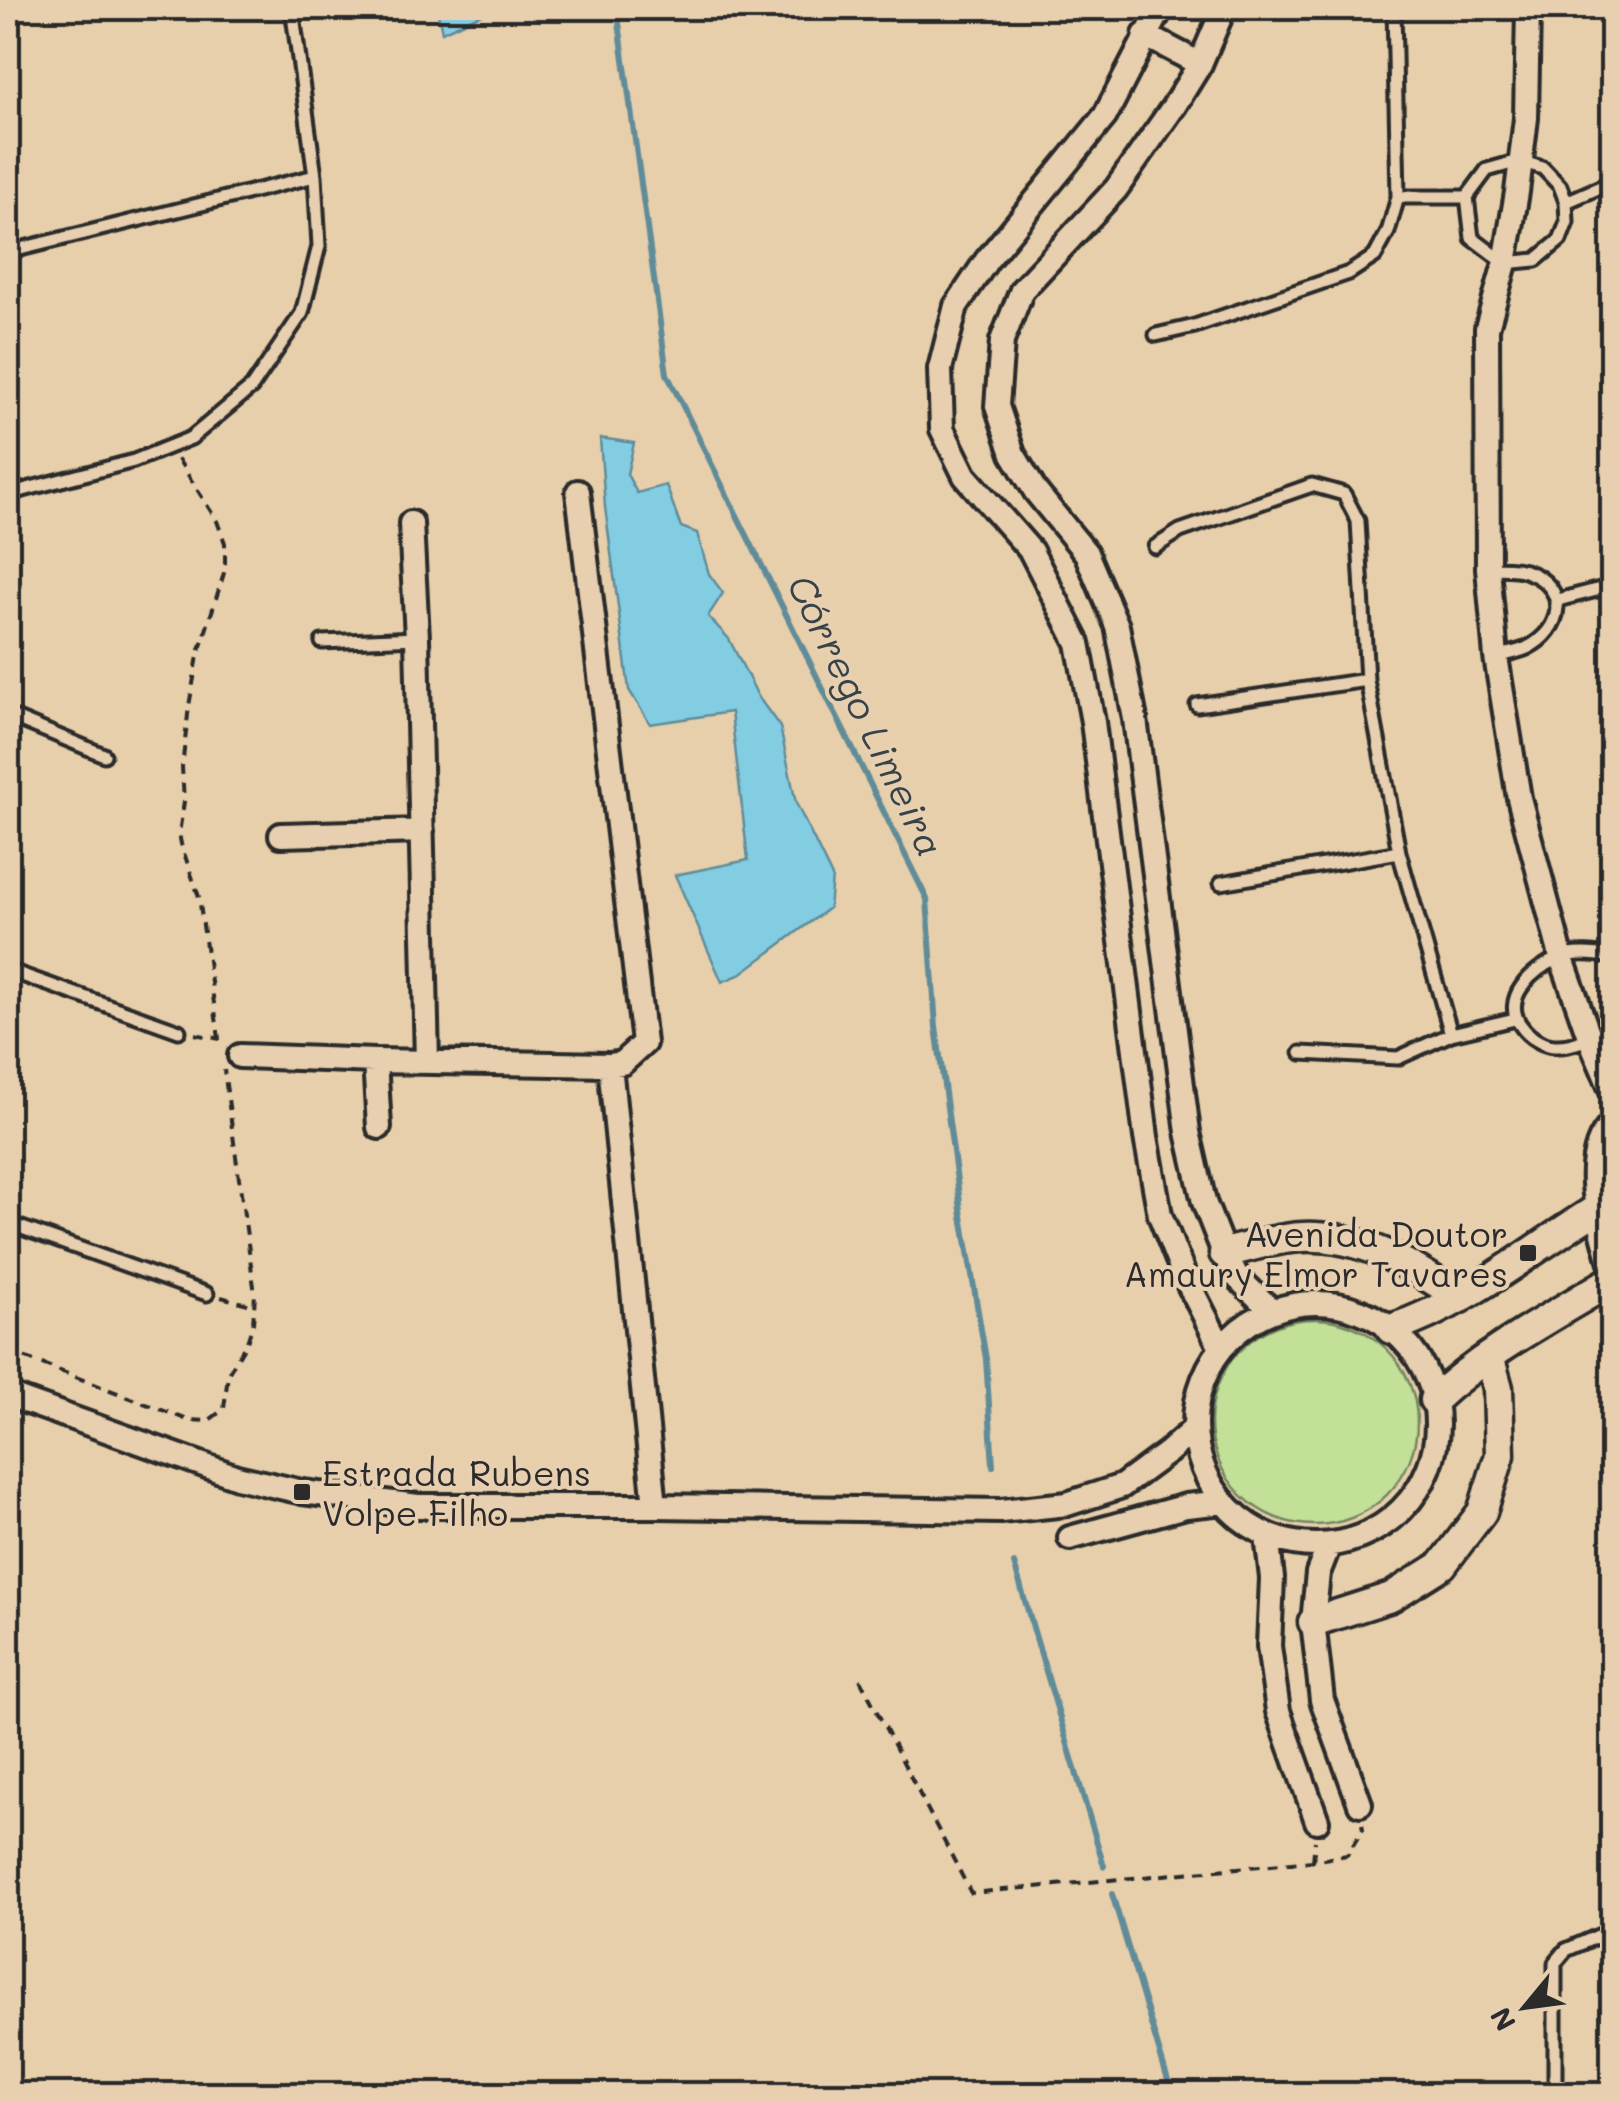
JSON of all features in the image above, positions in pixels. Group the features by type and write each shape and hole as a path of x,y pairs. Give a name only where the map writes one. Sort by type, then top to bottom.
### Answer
{"street":[{"path":"1161,8 1105,116 986,260 956,306 940,369 942,429 964,476 1031,551 1078,642 1160,1216 1220,1348"},
{"path":"1224,8 1200,64 1116,189 1022,290 1002,341 997,406 1014,454 1046,504 1086,552 1117,626 1135,719 1188,1132 1204,1202 1224,1254 1238,1278 1271,1310"},
{"path":"1528,8 1526,118 1517,192 1505,263 1487,328 1488,568 1496,658 1519,798 1561,956 1612,1091"},
{"path":"1145,35 1200,64"},
{"path":"240,1056 610,1065 622,1063 644,1043 578,492"},
{"path":"1014,530 1046,504"},
{"path":"412,522 428,1062"},
{"path":"281,835 422,831"},
{"path":"1129,1010 1171,1004"},
{"path":"375,1061 379,1127"},
{"path":"610,1065 655,1506"},
{"path":"1612,1124 1603,1133 1594,1163 1605,1204 1612,1266"},
{"path":"1392,1329 1424,1318 1460,1298 1605,1204"},
{"path":"1224,1254 1264,1243 1317,1237 1372,1247 1420,1271 1460,1298"},
{"path":"1434,1400 1488,1356 1612,1280"},
{"path":"1302,1303 1334,1304 1364,1312 1392,1329 1414,1352 1429,1380 1436,1411 1436,1443 1427,1473 1411,1500 1388,1522 1360,1538 1329,1546 1267,1536 1240,1519 1202,1468 1195,1437 1195,1405 1204,1375 1220,1348 1244,1326 1271,1310 1302,1303"},
{"path":"1313,1622 1392,1597 1442,1566 1482,1512 1500,1454 1498,1388 1488,1356"},
{"path":"8,1394 236,1478 302,1492 418,1506 1001,1511 1067,1504 1122,1486 1195,1428"},
{"path":"1070,1538 1186,1506 1224,1502"},
{"path":"1267,1536 1272,1578 1269,1646 1278,1712 1317,1822"},
{"path":"1329,1546 1318,1573 1313,1622 1322,1700 1360,1804"}],"lane":[{"path":"8,10 17,8"},
{"path":"8,494 134,461 191,438 252,387 302,314 320,246 315,176 292,8"},
{"path":"1156,335 1195,326 1349,273 1375,256 1388,232 1398,197 1394,8"},
{"path":"1519,160 1543,168 1560,186 1567,222 1560,240 1536,260 1505,263 1472,238 1467,198 1486,170 1519,160"},
{"path":"8,252 315,176"},
{"path":"1566,202 1612,182"},
{"path":"1398,197 1467,198"},
{"path":"1156,546 1180,531 1312,485 1344,494 1358,520 1367,680 1399,852 1450,1034"},
{"path":"1488,568 1528,572 1548,585 1558,600 1558,612 1546,632 1528,648 1496,658"},
{"path":"1558,600 1612,586"},
{"path":"322,642 417,638"},
{"path":"1197,705 1367,680"},
{"path":"8,715 104,756"},
{"path":"1221,883 1399,852"},
{"path":"1612,956 1561,956 1526,979 1515,998 1515,1019 1530,1037 1553,1046 1590,1040 1612,1026"},
{"path":"8,970 178,1031"},
{"path":"1301,1052 1398,1058 1450,1034 1515,1019"},
{"path":"8,1223 207,1294"},
{"path":"1554,2094 1555,1963 1566,1950 1612,1930"}],"path":[{"path":"8,1351 188,1420 208,1421 224,1408 228,1374 248,1342 255,1306 200,896 184,856 180,833 189,706 198,656 225,570 225,543 217,521 170,446"},
{"path":"178,1031 220,1039"},
{"path":"207,1294 255,1306"},
{"path":"860,1679 970,1893 1347,1856 1363,1829 1360,1804"}],"green space":[{"path":"1314,1319 1353,1327 1387,1349 1409,1383 1417,1422 1409,1461 1387,1495 1353,1517 1314,1525 1275,1517 1241,1495 1219,1461 1211,1422 1219,1383 1241,1349 1275,1327"}],"water":[{"path":"437,8 494,8 442,32"},
{"path":"600,438 634,443 627,474 637,493 666,485 681,527 697,533 709,574 723,593 708,616 729,639 759,698 780,727 796,803 832,877 829,908 739,975 722,982 675,875 748,860 731,712 650,724 629,690"}],"waterway":[{"name":"Córrego Limeira","path":"617,8 667,374 927,899 936,1027 986,1359 993,1466"},
{"name":"Córrego Limeira","path":"1014,1564 1104,1866"},
{"name":"Córrego Limeira","path":"1112,1894 1172,2094"}],"place":[{"name":"Avenida Doutor Amaury Elmor Tavares","path":"1528,1253"},
{"name":"Estrada Rubens Volpe Filho","path":"302,1492"}]}
